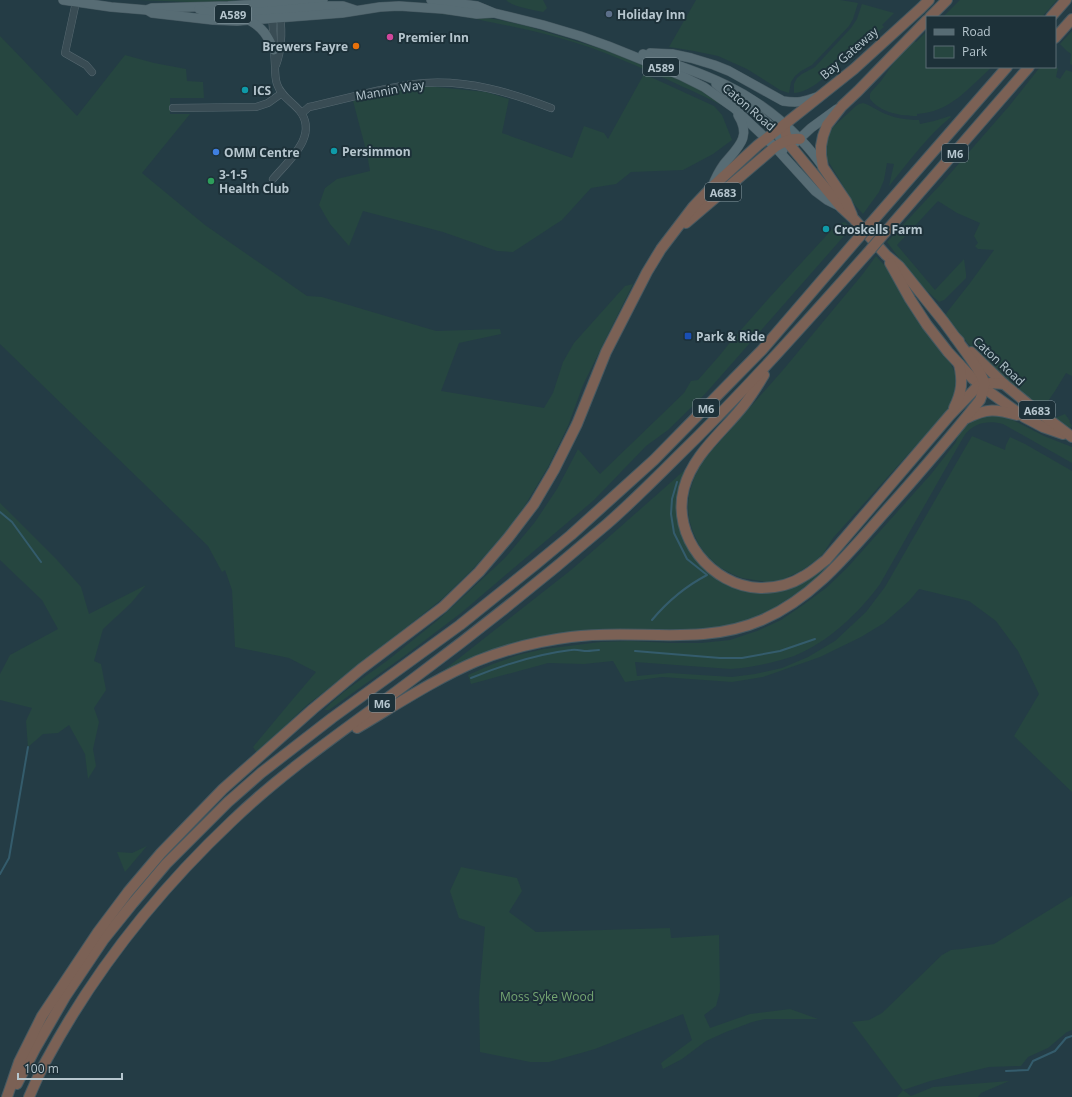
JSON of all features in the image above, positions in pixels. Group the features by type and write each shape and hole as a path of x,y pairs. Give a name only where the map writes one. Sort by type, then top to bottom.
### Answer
{"highway":[{"name":"Bay Gateway","path":"785,124 854,68 929,0"},
{"path":"931,16 947,0"},
{"path":"1052,16 1066,0"},
{"path":"1056,37 1072,19"},
{"path":"842,106 923,23"},
{"name":"M6","path":"11,1097 35,1049 69,991 104,939 166,864 228,802 261,773 332,718 472,616 536,564 654,460 762,350 1006,68"},
{"name":"M6","path":"29,1097 47,1059 91,986 112,955 148,909 178,876 233,820 273,784 414,679 518,598 610,522 711,425 782,348 871,249 1028,68"},
{"name":"Caton Road","path":"842,106 827,125 823,136 821,155 823,167 846,201 853,218"},
{"path":"785,124 784,144 795,138 800,139"},
{"name":"A683","path":"7,1097 19,1062 42,1016 98,932 160,853 223,789 313,709 361,669 443,607 479,572 508,538 534,504 554,470 577,424 606,352 622,320 647,272 671,236 693,207 711,188 766,138 785,124"},
{"name":"A683","path":"671,236 784,144 841,207"},
{"name":"Caton Road","path":"841,207 853,218 886,255 899,266 955,337 1004,384 1071,437"},
{"name":"Caton Road","path":"886,255 910,299 927,326 959,364 982,386 1024,417 1043,427 1071,437"},
{"path":"315,752 451,674 503,652 536,643 572,636 616,634 683,635 708,634 733,630 760,621 791,605 817,585 838,565 907,487 980,400 984,380 955,337"},
{"path":"782,348 744,405 703,452 693,466 684,489 682,500 684,526 690,542 700,558 719,575 740,584 753,587 774,587 786,584 804,577 826,560 950,415 982,386 991,383 1004,384"},
{"path":"950,415 958,400 961,390 959,364"},
{"path":"964,420 977,413 994,410 1024,417"}],"main road":[{"name":"A589","path":"63,0 111,7 147,10 152,8 195,8 209,13 230,14 276,11"},
{"name":"A589","path":"147,10 152,14 226,21 249,20 276,11 323,0"},
{"name":"Caton Road","path":"431,0 478,6 494,13 543,25 608,46 680,75 704,87 734,108 766,138 784,144 782,155 815,191 827,200 841,207"},
{"name":"Caton Road","path":"276,11 325,6 343,6 356,11 390,3 477,14 494,13"},
{"path":"249,20 259,26 265,33 274,50"},
{"name":"Caton Road","path":"608,46 625,49 688,69 740,92 785,124 800,139 823,167"},
{"path":"638,53 672,54 714,65 729,70 783,101 804,102 817,97"},
{"path":"709,77 725,91 762,117 776,131 784,144"},
{"path":"800,139 811,128 842,106"},
{"path":"711,188 723,166 742,143 744,128 742,120 734,108"}],"street":[{"path":"76,2 65,53 86,65 92,72"},
{"path":"273,179 294,155 306,134 306,124 302,113 282,93 276,82 274,50 276,11"},
{"path":"275,67 280,55 276,11"},
{"name":"Mannin Way","path":"302,113 309,107 401,85 424,82 485,86 524,97 551,108"},
{"path":"174,108 256,107 268,103 282,93"}],"green space":[{"path":"138,0 239,0 213,3"},
{"path":"506,0 543,0 547,8 543,12 513,5"},
{"path":"696,0 840,0 858,3 849,26 812,65 795,76 791,82 789,93 780,90 747,69 718,56 669,47"},
{"path":"960,0 1057,0 1043,16 944,16"},
{"path":"862,4 894,13 882,25 884,27 821,80 805,90 794,93 794,84 797,78 815,67 851,28 857,19"},
{"path":"440,12 500,20 527,26 615,53 649,65 699,88 732,111 657,75 592,48 527,30 455,15 440,14"},
{"path":"1072,31 1072,65 1070,64 1071,54 1060,44"},
{"path":"926,32 926,68 991,68 967,91 940,109 917,114 917,116 885,111 870,99 870,94 897,58 913,41 916,42"},
{"path":"0,36 77,116 125,55 154,63 186,69 187,81 203,82 204,98 170,98 170,114 190,114 142,173 205,225 307,296 322,297 436,331 500,329 501,334 459,343 441,391 544,408 553,393 563,362 574,343 625,286 633,284 583,385 568,426 548,467 524,507 505,533 472,570 442,599 307,705 257,753 253,747 316,672 289,658 235,647 232,590 225,570 222,572 208,546 0,344"},
{"path":"1039,68 1058,68 1056,77 1060,79 1066,70 1072,72 1072,376 1066,373 1044,407 1055,418 1065,414 1072,425 1070,429 1039,407 990,367 945,316 994,250 978,249 975,246 978,243 974,236 980,223 957,213 938,201 897,245 935,290 964,259 966,278 944,300 939,302 916,281 887,242 941,184 1010,105"},
{"path":"644,74 714,106 722,115 732,140 713,154 683,170 631,172 616,184 591,188 562,220 513,252 497,251 443,232 363,211 349,246 330,224 319,205 325,188 337,179 370,171 353,101 403,89 426,86 486,92 509,99 502,133 572,158 584,126 604,133 608,139"},
{"path":"863,103 890,116 919,120 920,124 951,117 926,141 889,186 894,164 887,163 884,180 879,192 863,214 854,204 827,159 825,149 826,140 833,127 856,106"},
{"path":"845,222 851,228 705,394 668,430 646,446 594,500 461,613 329,710 324,710 345,691 388,660 438,620 505,558 535,522 557,489 578,449 600,474 684,393 691,381 698,380 770,297 837,224"},
{"path":"876,256 886,267 920,324 950,362 955,373 956,383 959,384 950,409 833,538 823,554 814,562 801,571 782,580 767,582 742,578 732,574 719,567 707,556 699,545 693,532 689,519 688,506 689,494 694,478 703,460 783,370"},
{"path":"979,415 996,415 1007,417 1044,436 1072,447 1072,463 1003,424 992,422 976,425 964,436 880,584 862,606 842,626 830,635 806,650 779,661 731,669 635,662 637,676 669,673 732,677 755,674 782,668 808,657 835,641 866,612 885,587 972,436 1005,450 1010,437 1072,471 1072,792 1014,736 1039,694 1018,651 996,621 969,601 919,589 909,601 884,623 861,637 820,657 763,677 732,682 662,677 625,682 613,661 584,664 548,663 471,684 468,675 518,655 544,649 600,642 630,641 701,643 730,640 757,631 781,620 826,588 847,568 932,473 956,442 959,432 967,422"},
{"path":"687,468 681,484 695,558 707,571 720,580 753,591 820,570 835,557 837,559 812,583 785,603 767,613 728,626 683,630 597,630 547,635 518,642 469,660 435,677 571,570"},
{"path":"0,503 57,560 81,587 89,614 146,585 131,603 103,629 94,661 101,664 106,690 94,708 99,722 93,749 96,766 88,779 85,754 69,725 58,733 43,734 28,747 26,721 32,708 0,700 0,674 10,655 58,629 42,600 0,560"},
{"path":"147,846 125,872 117,852 132,853"},
{"name":"Moss Syke Wood","path":"461,867 517,878 522,891 509,912 536,932 670,928 671,938 719,935 720,991 716,1006 704,1015 710,1028 750,1014 790,1009 818,1019 765,1019 752,1022 706,1041 682,1059 663,1069 661,1063 692,1040 683,1014 595,1049 549,1062 530,1062 480,1052 479,997 485,927 459,918 450,891"},
{"path":"1072,896 1072,1030 1067,1032 1048,1048 1028,1057 1021,1066 989,1067 930,1081 903,1090 852,1022 869,1020 882,1013 942,955 951,950 994,944"},
{"path":"1009,1081 981,1093 978,1097 897,1097 903,1090 911,1096 933,1087"}],"waterway":[{"path":"652,620 677,595 707,575 687,559 674,533 671,514 672,499 677,482"},
{"path":"0,512 12,522 41,562"},
{"path":"635,651 720,658 742,658 780,651 815,639"},
{"path":"471,678 508,664 546,654 573,650 599,650"},
{"path":"0,874 9,858 28,747"},
{"path":"1006,1071 1028,1070 1033,1061 1055,1051 1066,1038 1072,1036"}],"place":[{"name":"Holiday Inn","path":"609,14"},
{"name":"Premier Inn","path":"390,37"},
{"name":"Brewers Fayre","path":"356,46"},
{"name":"ICS","path":"245,90"},
{"name":"Persimmon","path":"334,151"},
{"name":"OMM Centre","path":"216,152"},
{"name":"3-1-5 Health Club","path":"211,181"},
{"name":"Croskells Farm","path":"826,229"},
{"name":"Park & Ride","path":"688,336"}]}
